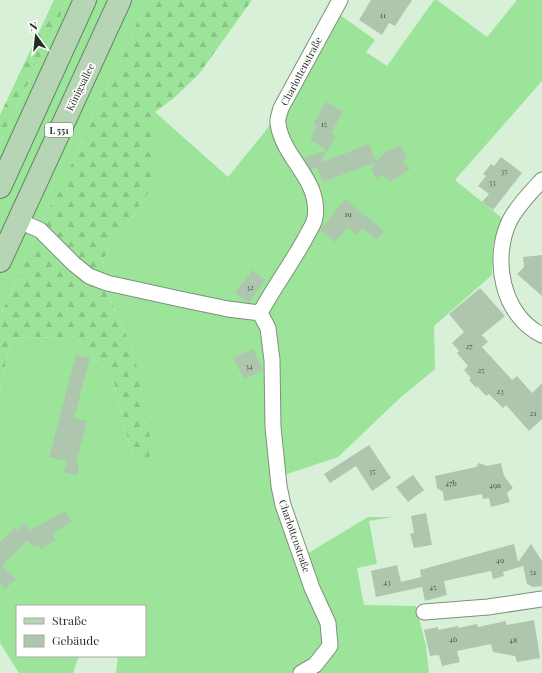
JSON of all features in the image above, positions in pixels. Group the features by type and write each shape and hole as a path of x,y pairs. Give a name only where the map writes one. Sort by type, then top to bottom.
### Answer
{"main road":[{"name":"L 551","path":"0,187 85,0"},
{"name":"Königsallee","path":"0,261 120,0"}],"street":[{"name":"Charlottenstraße","path":"301,673 315,665 330,646 328,623 312,588 280,493 273,427 271,354 268,328 260,313 299,250 314,220 316,209 315,198 310,183 280,134 277,122 281,108 340,0"},
{"path":"542,180 523,201 510,220 502,242 500,269 504,286 512,304 528,325 542,335"},
{"path":"19,221 40,230 74,264 89,276 108,283 180,299 228,309 260,313"},
{"path":"424,612 488,607 542,599"}],"green space":[{"path":"54,0 68,0 0,142 0,115"},
{"path":"68,0 146,0 125,51 99,101 76,155 47,212 0,316 0,142"},
{"path":"146,0 252,0 199,74 174,98 155,112 155,183 103,259 106,290 134,352 152,448 145,467 133,460 114,382 78,338 11,337 0,391 0,316 47,212 76,155 99,101 125,51"},
{"path":"434,0 437,0 487,37 517,0 542,0 542,81 455,180 502,218 493,245 492,275 434,326 435,369 400,398 338,457 284,475 288,503 305,555 368,517 393,517 369,521 377,564 357,568 364,605 416,606 426,646 429,673 116,673 118,657 146,657 146,605 16,605 16,657 79,657 73,673 19,673 0,643 0,391 11,337 78,338 114,382 133,460 134,352 106,290 103,259 155,183 155,112 228,177 267,129 332,9 375,40 366,52 387,66"}],"building":[{"path":"371,0 412,0 395,26 389,23 382,35 359,20"},
{"path":"326,102 343,111 331,133 336,136 320,163 369,144 376,162 323,182 317,168 311,169 304,158 327,150 310,140 317,126 313,124"},
{"path":"401,145 407,157 403,161 410,169 390,182 382,175 377,180 371,169 384,153"},
{"path":"501,157 522,173 493,210 482,202 489,194 478,186 486,176 483,174 491,164 494,166"},
{"path":"345,199 384,231 377,240 362,228 357,235 348,227 335,242 320,230"},
{"path":"542,255 542,296 517,274 524,267 523,257"},
{"path":"252,270 265,280 249,303 235,293"},
{"path":"480,288 505,316 482,335 488,342 482,347 512,380 517,376 532,393 542,383 542,419 529,431 506,405 503,408 489,394 486,396 469,380 471,378 464,370 468,366 457,353 459,351 452,343 464,332 449,314"},
{"path":"254,349 263,371 244,379 233,358"},
{"path":"76,355 90,358 74,418 87,421 76,463 79,464 77,475 64,472 67,461 49,457"},
{"path":"369,445 391,478 372,491 356,466 330,483 324,474"},
{"path":"479,463 487,466 501,463 504,476 513,488 507,493 510,502 491,507 489,498 483,499 482,494 444,501 443,492 437,488 435,476 476,467"},
{"path":"413,475 424,490 408,502 396,487"},
{"path":"65,511 72,521 52,534 56,540 41,549 38,544 34,547 27,540 2,566 16,579 5,589 0,584 0,542 14,528 17,530 24,523 31,530"},
{"path":"426,513 432,545 414,548 410,534 414,533 411,516"},
{"path":"514,544 518,562 531,544 542,561 542,586 533,587 527,584 523,566 503,572 504,576 493,579 491,571 444,581 447,595 425,601 422,587 376,597 371,571 397,565 401,582 421,577 420,570"},
{"path":"534,620 540,658 517,662 515,656 493,652 491,644 457,651 460,662 442,666 439,655 430,656 424,630 438,627 438,630 458,626 458,628 477,624 478,627 506,621 506,625"}]}
